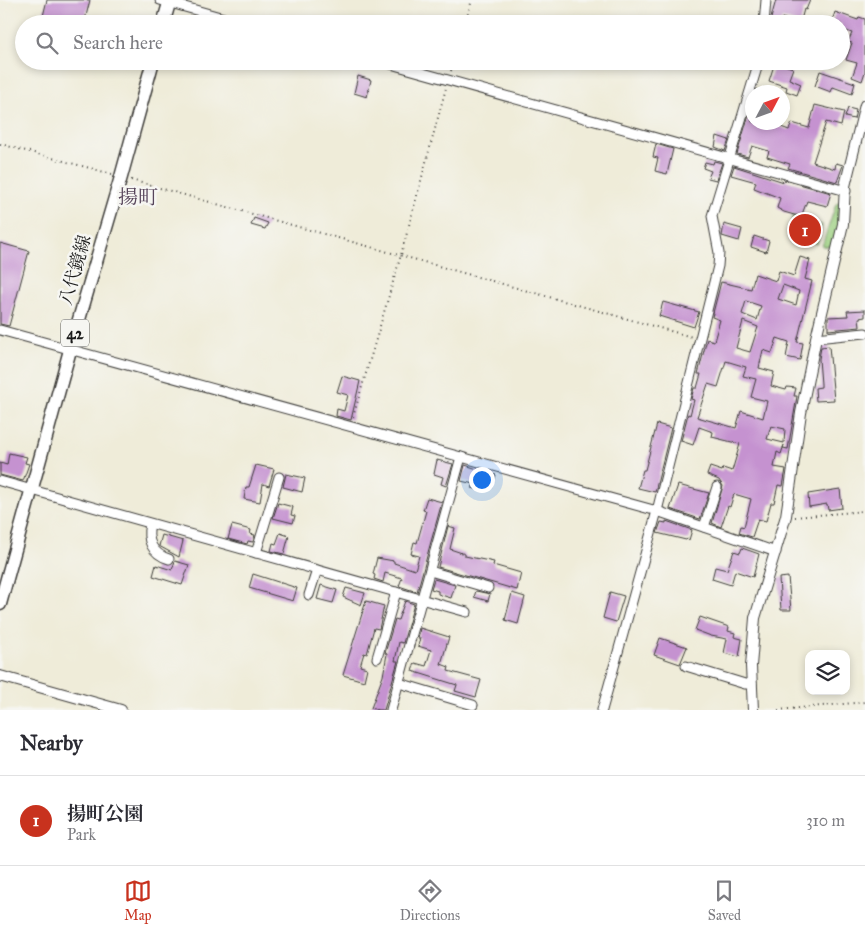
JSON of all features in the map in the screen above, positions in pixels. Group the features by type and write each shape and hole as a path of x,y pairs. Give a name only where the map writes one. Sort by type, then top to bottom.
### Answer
{"main road":[{"path":"164,15 166,1"},
{"name":"八代鏡線","path":"0,604 70,350 151,70"}],"street":[{"path":"765,15 766,0"},
{"path":"166,1 215,15"},
{"path":"412,70 846,191"},
{"path":"602,710 657,511 718,266 719,253 712,216 757,70"},
{"path":"753,710 751,666 755,618 786,516 801,413 816,338 843,224 851,159 865,105"},
{"path":"0,330 657,511 776,552"},
{"path":"816,338 865,334"},
{"path":"391,710 461,457"},
{"path":"256,553 279,477"},
{"path":"0,481 467,612"},
{"path":"704,528 718,487"},
{"path":"150,524 148,534 154,551 159,556 169,559"},
{"path":"309,595 317,570"},
{"path":"430,571 488,588"},
{"path":"377,658 396,592"},
{"path":"686,666 745,684 752,684"},
{"path":"0,676 121,710"},
{"path":"399,683 474,705"}],"path":[{"path":"468,15 472,0"},
{"path":"351,426 401,255 451,70"},
{"path":"0,144 699,339"},
{"path":"795,517 865,511"},
{"path":"778,710 865,702"}],"green space":[{"path":"840,203 840,223 834,247 822,246 836,204"},
{"path":"793,216 822,225 817,244 788,234"}],"building":[{"path":"47,0 90,0 86,15 43,15"},
{"path":"776,0 810,0 802,15 772,15"},
{"path":"850,17 858,20 859,17 865,19 865,72 862,81 852,77 857,63 850,61 852,43 850,42 850,38 852,33 850,32"},
{"path":"772,70 792,70 789,79 801,84 797,95 790,92 790,85 781,85 769,81"},
{"path":"820,71 855,83 852,94 833,87 831,92 815,86"},
{"path":"358,76 371,80 367,97 354,93"},
{"path":"815,105 844,112 841,126 826,122 813,162 835,169 836,163 843,165 837,182 788,168 790,164 767,157 769,151 752,146 748,157 737,154 745,127 745,130 790,130 792,123 809,128"},
{"path":"848,108 856,110 854,119 845,117"},
{"path":"717,136 729,140 725,151 715,147"},
{"path":"656,144 673,149 667,174 655,171 658,158 653,157"},
{"path":"714,161 722,163 716,180 708,178 711,171 703,168 705,162 713,164"},
{"path":"734,166 784,182 785,180 831,193 827,206 807,201 801,217 784,212 777,208 780,198 754,188 756,182 731,175"},
{"path":"254,218 268,223 265,229 251,225"},
{"path":"724,224 742,229 739,241 722,236"},
{"path":"754,236 769,241 766,252 751,247"},
{"path":"0,243 29,251 9,326 0,324"},
{"path":"800,257 810,260 805,279 812,281 797,342 803,343 800,360 786,357 789,342 777,338 772,353 763,350 759,368 774,372 771,386 786,390 787,387 796,388 794,396 797,396 788,449 783,448 781,454 777,452 774,467 786,469 783,486 778,485 774,503 771,503 766,521 758,519 752,537 739,533 741,526 744,527 751,499 734,494 721,527 712,523 723,486 719,480 707,475 710,467 722,471 723,468 732,471 740,444 712,437 713,432 699,427 693,445 681,441 694,400 691,399 694,388 697,388 701,374 698,374 707,339 714,341 720,320 712,317 721,282 751,289 755,274 776,281 779,271 794,276","holes":["783,285 799,291 796,305 778,299","746,301 761,306 757,320 742,314","743,321 758,327 750,352 736,348","726,361 746,367 743,376 756,379 751,397 767,401 763,418 741,411 736,428 697,417 708,384 718,387","771,426 785,429 784,443 767,439"]},
{"path":"663,302 699,312 694,327 659,316"},
{"path":"865,310 865,317 859,318 860,327 828,330 828,317 848,316 847,311"},
{"path":"829,346 834,400 816,401 815,388 821,387 819,359 821,347"},
{"path":"342,376 360,381 351,420 336,416 337,409 344,411 348,395 337,392"},
{"path":"657,424 671,428 655,492 638,488 643,470 645,470"},
{"path":"9,453 27,457 25,463 29,464 23,481 0,475 0,463 7,465"},
{"path":"437,460 453,464 446,486 441,484 443,477 434,474"},
{"path":"256,465 274,469 269,486 263,484 260,502 244,499 246,487 249,487"},
{"path":"465,465 496,475 492,488 485,486 483,491 472,488 474,484 461,481"},
{"path":"286,474 305,478 302,492 283,487"},
{"path":"678,485 709,493 700,519 670,509"},
{"path":"840,489 842,508 828,510 827,504 809,507 808,494"},
{"path":"427,498 442,502 417,592 399,586 402,578 385,573 383,582 374,579 375,575 373,574 377,558 394,561 394,563 415,570 419,556 411,554 414,542 417,543 426,511 423,510"},
{"path":"278,503 293,507 291,515 295,516 293,523 273,518"},
{"path":"666,521 692,530 689,540 657,533 661,522 666,523"},
{"path":"232,525 251,530 250,534 255,535 253,542 248,541 247,544 228,539"},
{"path":"448,526 455,528 450,549 465,554 465,556 494,562 493,565 521,573 517,590 438,567"},
{"path":"280,533 289,536 284,554 271,551 273,543 276,544"},
{"path":"162,535 183,541 179,557 159,546"},
{"path":"742,548 759,554 753,577 735,571 731,585 712,579 715,567 727,570 734,551 740,553"},
{"path":"175,561 189,565 182,585 153,576 156,565 172,570"},
{"path":"253,574 297,588 293,601 249,588"},
{"path":"788,577 791,610 781,610 779,578"},
{"path":"434,579 455,585 451,598 438,594 438,591 431,589"},
{"path":"321,585 337,590 333,603 317,599"},
{"path":"346,588 365,593 361,605 343,597"},
{"path":"476,591 490,594 488,601 474,597"},
{"path":"610,592 624,596 616,622 603,618"},
{"path":"512,593 525,597 518,624 505,620"},
{"path":"366,601 384,606 379,629 374,628 367,654 364,653 360,666 367,668 364,681 343,675"},
{"path":"405,601 414,604 403,643 399,642 395,661 398,661 384,710 378,710 371,708 383,676 387,654 385,653 395,619 398,620"},
{"path":"700,617 729,627 728,631 735,633 734,637 742,639 739,657 724,653 727,639 695,630"},
{"path":"420,628 449,637 441,664 449,667 448,671 481,680 476,697 455,691 457,685 412,671 415,663 426,666 431,650 418,646"},
{"path":"660,638 687,647 680,664 654,655"}],"place":[{"name":"揚町公園","path":"805,230"}],"district":[{"name":"揚町","path":"138,197"}]}
